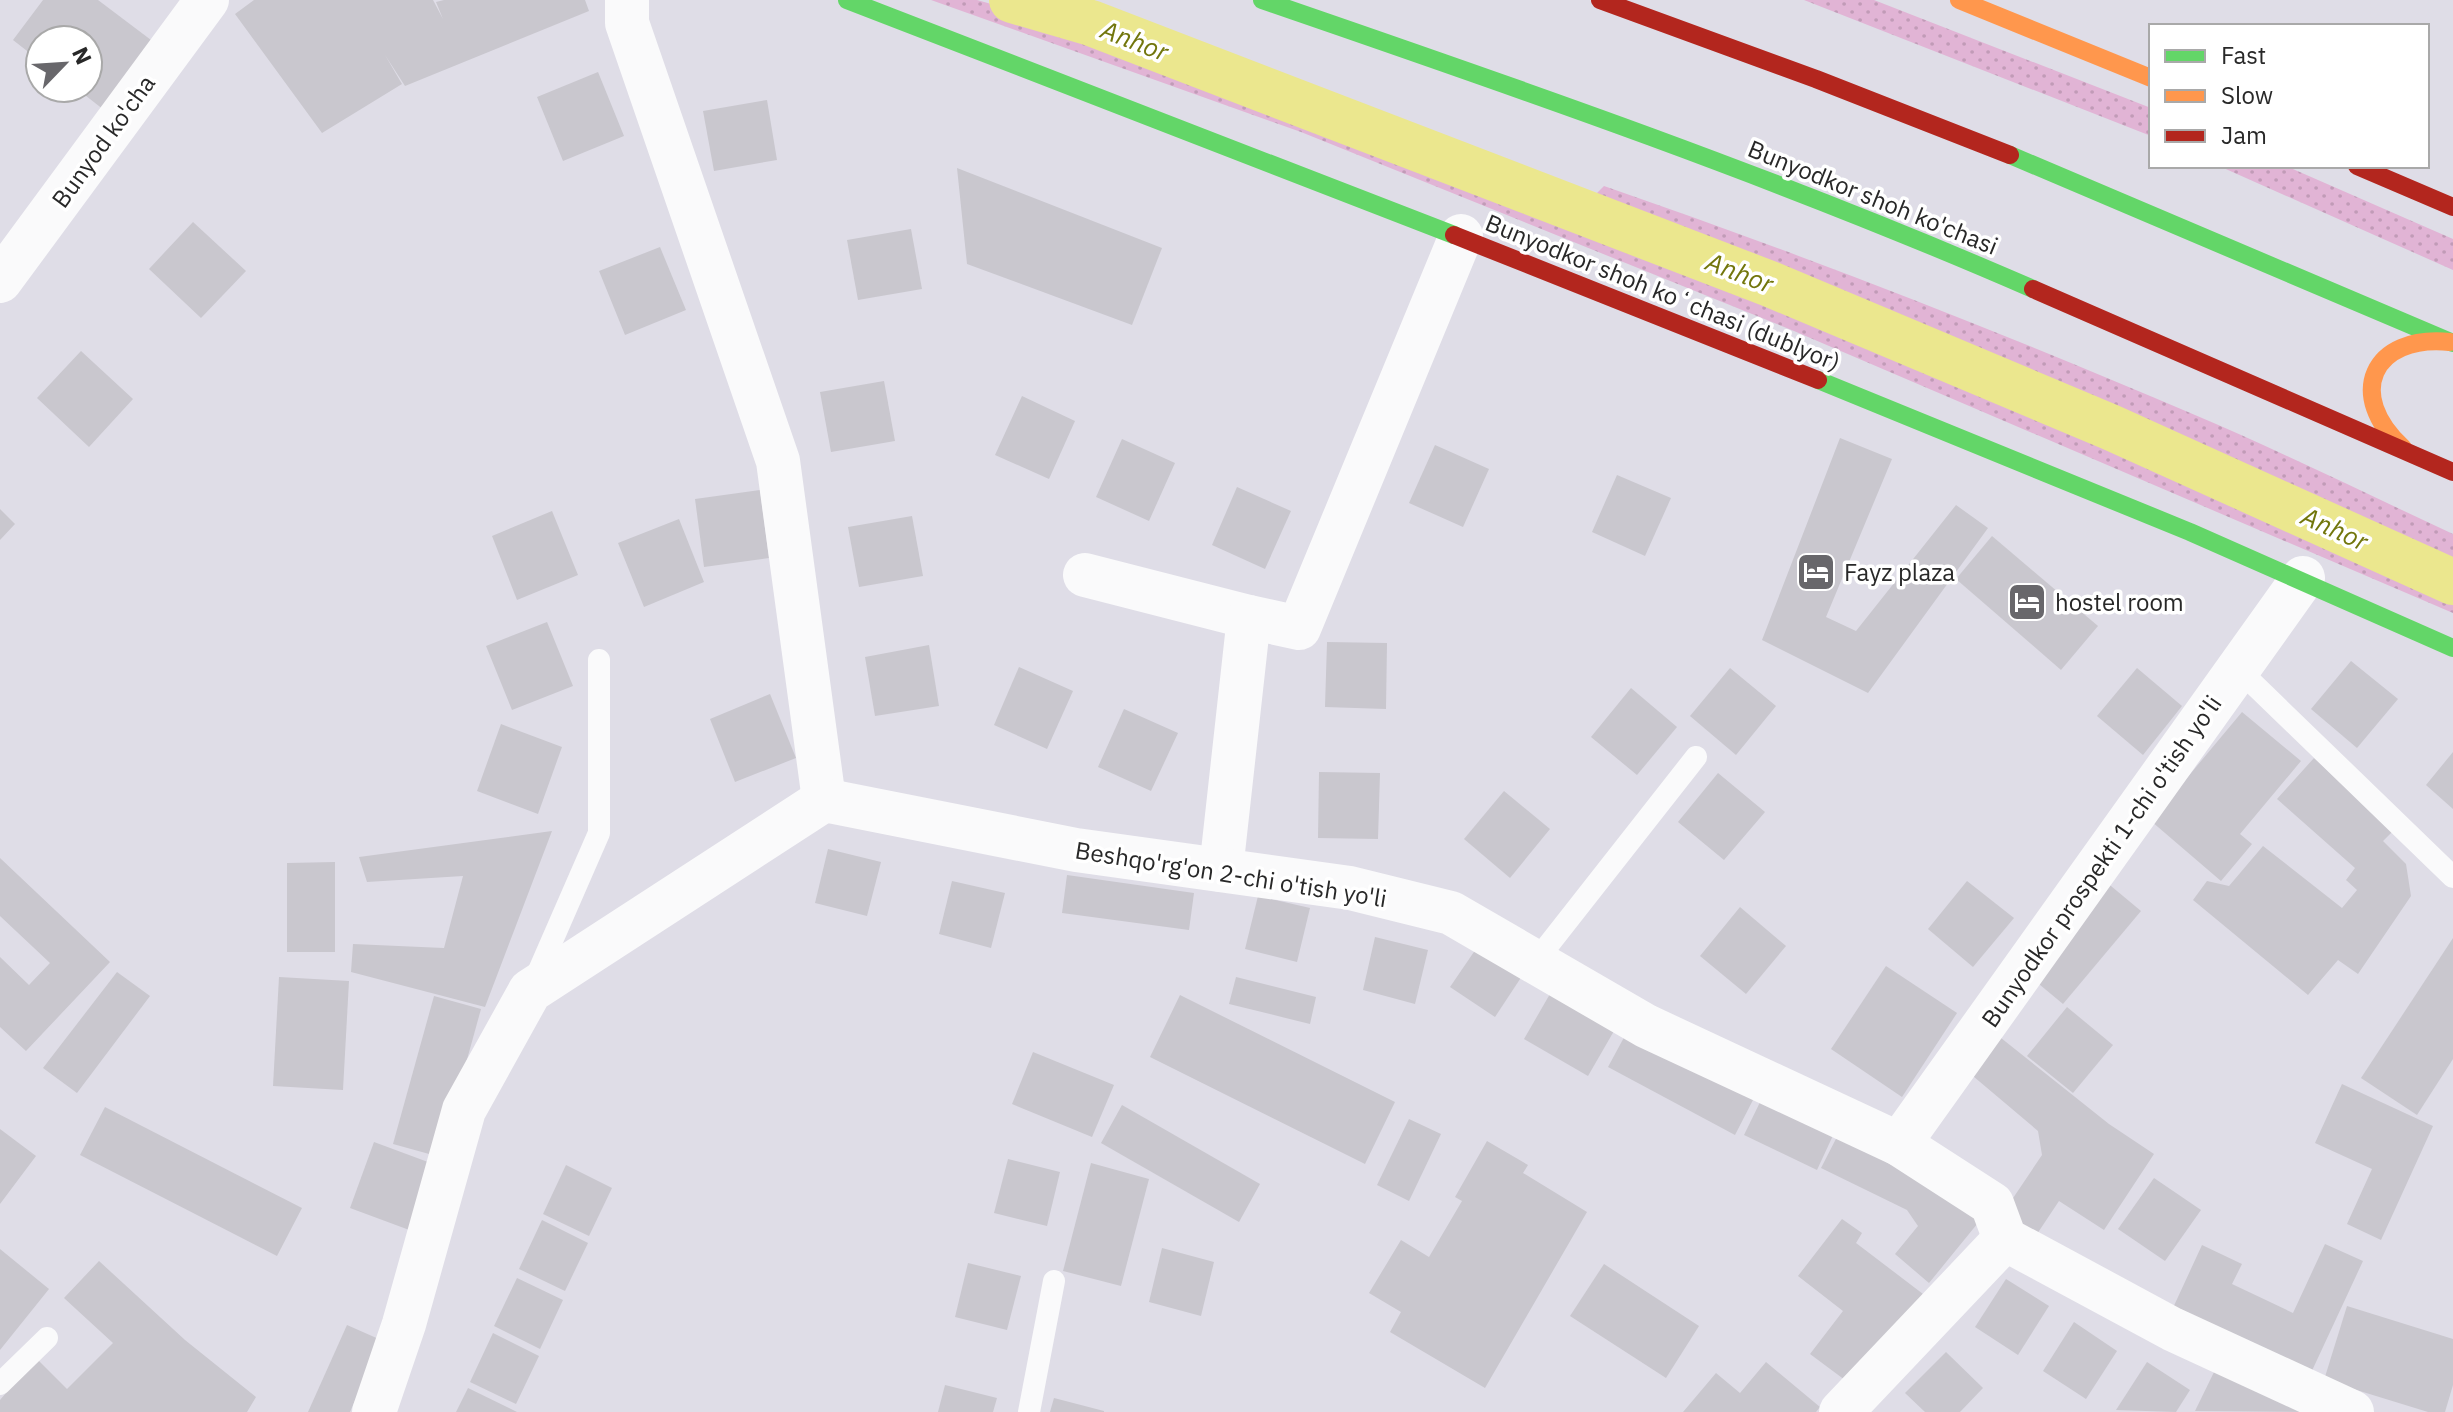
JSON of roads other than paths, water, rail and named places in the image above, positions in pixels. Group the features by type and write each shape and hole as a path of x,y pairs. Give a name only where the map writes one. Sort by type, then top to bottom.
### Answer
{"main road":[{"name":"Bunyodkor shoh koʻchasi (dublyor)","path":"847,0 1461,236 2303,578 2453,648"},
{"name":"Bunyodkor shoh ko'chasi","path":"1262,0 1564,104 1937,247 2453,472"},
{"path":"1600,0 1805,73 1982,142 2453,343"},
{"path":"1959,0 2149,77"},
{"path":"2362,168 2453,207"},
{"path":"2403,448 2386,437 2375,420 2370,400 2371,381 2380,362 2395,348 2413,340 2433,338 2453,343"}],"street":[{"name":"Bunyod ko'cha","path":"0,281 207,0"},
{"path":"374,1412 404,1324 464,1110 530,991 824,800 778,461 627,23 627,0"},
{"path":"1085,575 1299,628 1461,236"},
{"name":"Bunyodkor prospekti 1-chi o'tish yo'li","path":"1899,1144 2303,578"},
{"path":"1221,870 1249,617"},
{"name":"Beshqo'rg'on 2-chi o'tish yo'li","path":"824,800 1076,850 1350,888 1451,913 1646,1026 1899,1144 1992,1204 2005,1239"},
{"path":"1841,1412 2005,1239 2172,1329 2352,1412"}],"lane":[{"path":"530,991 599,833 599,660"},
{"path":"2238,669 2453,877"},
{"path":"1535,962 1696,757"},
{"path":"1029,1412 1054,1281"},
{"path":"0,1384 47,1338"}],"waterway":[{"name":"Anhor","path":"1012,0 1091,23 1770,284 2110,427 2453,582"}],"place":[{"name":"Fayz plaza","path":"1816,572"},
{"name":"hostel room","path":"2027,602"}]}
